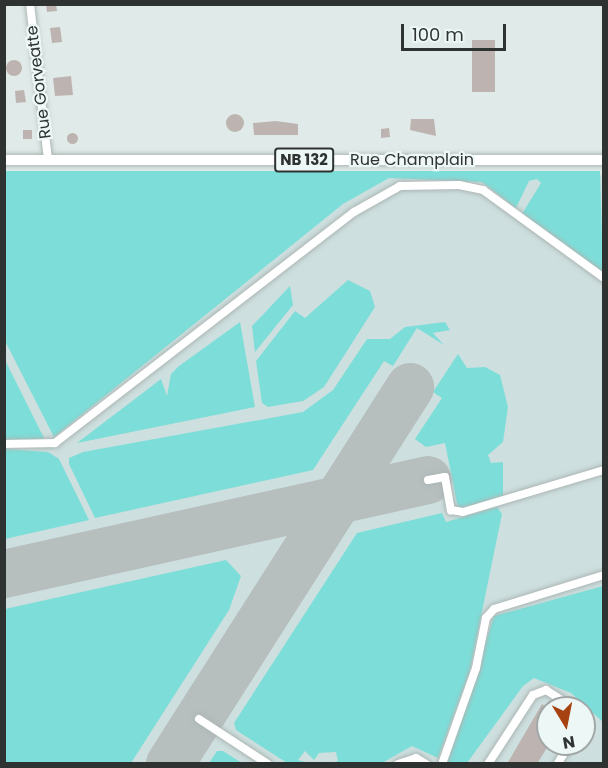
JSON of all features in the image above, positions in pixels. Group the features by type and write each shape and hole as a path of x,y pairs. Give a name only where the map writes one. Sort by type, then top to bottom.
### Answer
{"main road":[{"name":"Rue Champlain","path":"4,160 603,160"}],"street":[{"name":"Rue Gorveatte","path":"30,4 48,160"},
{"path":"4,444 55,443 354,212 400,186 473,186 603,278"},
{"path":"428,480 445,477 451,510 463,512 603,470"},
{"path":"442,764 476,668 486,618 494,609 603,575"},
{"path":"488,764 533,695 546,690 555,696"},
{"path":"198,719 268,764"},
{"path":"398,764 416,758 426,764"}],"shaded area":[{"path":"5,171 600,171 603,272 522,214 541,183 537,179 529,181 516,208 482,182 389,178 343,204 54,437 5,341"},
{"path":"603,175 603,763 5,764 5,233 370,176"},
{"path":"348,280 370,291 375,307 324,387 303,401 268,407 262,403 256,361 295,311 305,318"},
{"path":"290,286 293,305 255,352 252,326"},
{"path":"240,322 255,407 77,443 161,379 167,396 171,374"},
{"path":"445,322 450,330 433,333 444,345 417,328 393,366 384,361 313,470 95,518 69,464 69,458 83,452 303,412 333,390 367,339 390,339 405,327"},
{"path":"458,354 467,368 485,367 500,375 508,407 503,442 488,455 491,463 503,462 503,496 466,508 458,508 445,443 426,447 415,439 442,398 433,392"},
{"path":"4,358 44,438 43,442 5,440"},
{"path":"4,449 48,452 59,459 89,520 5,539"},
{"path":"497,507 502,514 470,670 438,758 412,746 382,763 330,763 338,761 336,752 319,753 314,760 305,751 298,760 308,763 287,763 236,730 234,723 357,533 442,513 446,522"},
{"path":"226,560 241,576 229,610 131,763 5,763 5,609"},
{"path":"603,586 603,722 596,716 596,696 574,696 534,678 523,686 467,763 447,764 494,616"},
{"path":"217,751 223,751 242,763 209,763"}],"building":[{"path":"46,4 56,4 57,11 47,12"},
{"path":"60,27 62,42 52,43 50,28"},
{"path":"472,40 495,40 495,92 472,92"},
{"path":"14,60 22,68 14,76 6,68"},
{"path":"71,76 73,95 55,96 53,78"},
{"path":"24,90 26,102 16,103 15,91"},
{"path":"235,114 241,117 244,123 241,129 235,132 229,129 226,123 229,117"},
{"path":"411,119 434,119 436,136 410,130"},
{"path":"276,121 298,124 298,135 254,135 253,123"},
{"path":"389,128 390,137 381,138 381,129"},
{"path":"23,130 32,130 32,139 23,139"},
{"path":"72,133 76,134 76,142 72,143 68,142 67,138 68,134"},
{"path":"536,714 536,756 542,756 537,764 507,764"}],"runway":[{"path":"170,764 410,387"},
{"path":"4,574 428,480"}]}
